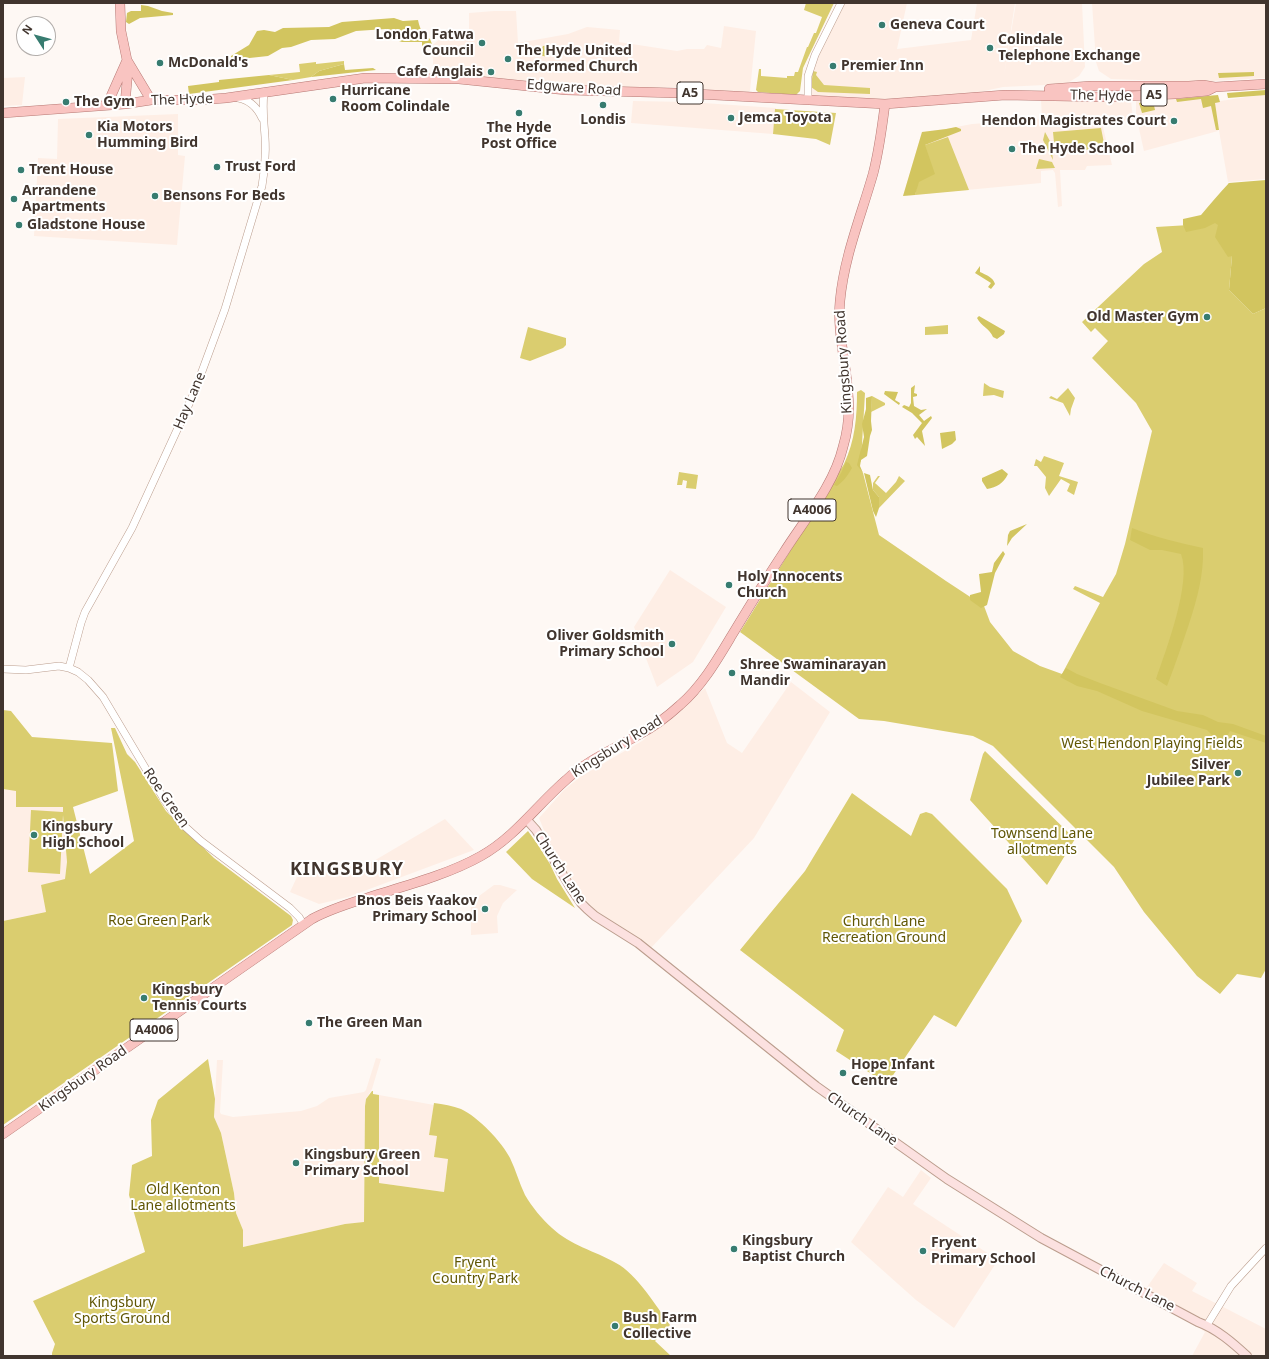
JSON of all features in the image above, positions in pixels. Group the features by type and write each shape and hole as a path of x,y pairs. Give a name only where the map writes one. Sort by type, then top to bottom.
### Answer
{"main road":[{"path":"120,3 121,31 128,64 125,104"},
{"path":"128,64 151,100"},
{"path":"107,105 128,64"},
{"name":"Edgware Road","path":"264,93 365,78 436,79 486,81 566,90 677,93 885,104"},
{"name":"The Hyde","path":"885,104 1010,95 1132,96 1188,94 1206,91 1215,87 1266,84"},
{"name":"The Hyde","path":"3,113 125,104 151,100 200,100 264,93"},
{"name":"Kingsbury Road","path":"3,1134 304,925 328,910 443,873 479,858 498,846 527,820 568,778 589,763 642,733 663,719 693,692 710,672 828,483 843,448 849,411 847,382 839,329 840,302 844,272 878,151 885,104"},
{"name":"Church Lane","path":"527,820 536,830 572,890 587,910 638,943 816,1086 952,1182 1041,1238 1198,1322 1207,1325 1231,1341 1247,1356"}],"street":[{"path":"808,99 808,76 815,56 841,3"},
{"name":"Hay Lane","path":"69,668 83,617 132,528 194,393 215,338 234,281 262,186 265,170 265,136 263,120 264,93"},
{"name":"Hay Lane","path":"234,97 250,102 258,111 263,120"},
{"path":"3,670 26,670 59,666 69,668"},
{"name":"Roe Green","path":"69,668 78,672 88,680 103,697 165,802 181,823 201,842 286,906 299,917 304,925"},
{"path":"1207,1325 1231,1286 1266,1248"}],"shaded area":[{"path":"841,3 907,3 897,49 971,40 977,3 1015,3 1004,75 1016,3 1082,3 1085,67 1079,76 1066,84 1003,87 946,99 890,105 808,99 808,76"},
{"path":"1092,3 1266,3 1266,78 1194,82 1111,79 1099,71 1096,62"},
{"path":"141,5 173,13 173,15 140,18 129,24 126,22 127,13 131,11 141,11"},
{"path":"516,11 518,43 568,34 587,27 620,30 619,42 677,51 687,49 704,49 707,45 721,48 724,26 756,31 750,91 747,93 674,87 628,89 577,86 433,72 433,59 430,47 440,39 469,37 469,13"},
{"path":"394,18 403,21 418,20 422,31 430,39 432,44 428,48 422,50 422,42 402,42 393,39 386,29 356,31 335,39 311,40 291,47 282,48 268,56 231,60 231,56 249,45 257,31 264,30 275,32 283,28 329,27 342,22"},
{"path":"548,45 552,48 547,56 539,54 543,46"},
{"path":"344,64 345,70 373,68 376,70 311,77 319,71"},
{"path":"1254,72 1254,76 1219,78 1218,73"},
{"path":"269,75 293,80 189,94 188,86 219,82 219,80"},
{"path":"25,77 22,105 3,106 3,78"},
{"path":"1266,90 1266,95 1228,98 1227,93"},
{"path":"1266,94 1266,179 1228,182 1214,102"},
{"path":"1215,95 1212,101 1218,131 1144,151 1136,115 1136,101"},
{"path":"1218,95 1220,102 1215,103 1219,130 1216,130 1211,106 1203,108 1201,99 1177,102 1176,99"},
{"name":"The Hyde School","path":"1041,100 1131,100 1133,120 1102,123 1112,165 1087,166 1085,170 1060,170 1062,206 1058,207 1055,173 1053,170 1041,171 1041,183 903,196 922,132 972,124 1042,119"},
{"path":"633,101 689,102 776,108 773,134 631,123"},
{"path":"1153,101 1155,110 1142,113 1139,103"},
{"path":"178,114 178,155 185,156 177,245 34,236 38,158 57,159 58,119"},
{"path":"956,127 961,129 961,131 925,145 935,174 919,182 915,195 903,196 922,132"},
{"path":"1266,180 1266,308 1253,314 1229,290 1232,256 1228,257 1215,237 1218,225 1215,223 1205,228 1186,232 1183,225 1183,219 1201,215 1229,183"},
{"path":"980,266 980,272 989,276 995,284 991,289 988,287 991,283 975,273"},
{"path":"979,316 1005,331 1004,334 997,339 993,337 977,318"},
{"path":"915,385 914,393 917,394 917,396 913,397 914,406 921,410 927,409 919,415 924,421 931,416 932,418 922,431 925,446 917,437 915,439 913,435 922,423 912,413 902,407 904,405 909,407 911,403 911,388"},
{"path":"885,391 898,392 895,400 900,403 899,405 884,394"},
{"path":"872,396 872,430 867,456 861,460 860,466 863,473 857,465 864,437 862,424 866,409 866,398"},
{"path":"955,431 956,440 952,444 942,449 940,433"},
{"path":"846,462 849,463 852,468 842,482 837,486 834,485 841,473"},
{"path":"1002,469 1008,474 1002,483 987,489 982,481 982,478"},
{"path":"864,473 870,475 873,490 879,497 879,508 876,517 873,511"},
{"path":"1027,524 1012,538 1007,546 1010,531"},
{"path":"1132,528 1167,540 1203,548 1201,577 1197,596 1192,615 1167,686 1156,679 1181,598 1183,566 1181,554 1162,550 1150,550 1130,540"},
{"path":"1003,551 1005,554 995,573 987,605 981,608 970,600 970,595 981,592 979,574 992,572 994,563"},
{"name":"Oliver Goldsmith Primary School","path":"670,570 726,607 693,662 657,687 634,627"},
{"path":"1066,668 1100,683 1177,711 1203,715 1218,722 1233,724 1266,736 1266,743 1230,731 1225,740 1216,739 1207,730 1142,711 1097,691 1077,686 1060,677"},
{"path":"791,682 830,712 754,838 650,949 601,917 583,897 550,845 539,818 564,790 580,777 642,741 705,688 727,743 742,753"},
{"name":"Kingsbury High School","path":"3,789 16,790 16,807 63,807 67,862 65,879 46,912 3,921"},
{"path":"445,819 474,850 348,897 319,904 290,892 297,877 372,862"},
{"name":"Bnos Beis Yaakov Primary School","path":"494,885 500,885 517,890 503,903 497,916 498,933 471,935 471,900"},
{"name":"Kingsbury Green Primary School","path":"376,1058 381,1059 372,1089 366,1099 365,1106 364,1223 345,1224 243,1247 243,1230 236,1213 234,1193 221,1133 214,1117 217,1060 223,1060 220,1112 221,1114 233,1117 301,1111 317,1106 329,1098 364,1092 366,1090"},
{"path":"379,1095 434,1105 429,1135 437,1136 448,1159 444,1192 379,1183"},
{"name":"Fryent Primary School","path":"921,1170 931,1178 913,1204 998,1260 954,1328 916,1300 851,1242 888,1187 903,1197"},
{"path":"1164,1263 1197,1283 1192,1291 1266,1329 1266,1356 1192,1356 1205,1332 1145,1290"}],"green space":[{"path":"806,3 834,3 803,68 800,91 796,95 758,92 756,90 759,69 761,69 761,76 787,78 787,76 794,76 795,72 798,72 807,47 814,33 816,33 822,17 804,10"},
{"path":"344,61 344,64 319,71 311,77 293,80 269,75 300,72 299,64"},
{"path":"813,71 817,72 816,75 824,85 870,88 870,94 818,92 811,87"},
{"path":"775,109 836,113 830,145 816,139 773,134"},
{"path":"1101,128 1105,148 1055,153 1053,132"},
{"path":"1045,132 1051,143 1053,160 1043,140"},
{"path":"948,137 969,190 915,195 925,145"},
{"path":"1039,159 1052,162 1055,168 1036,169"},
{"name":"West Hendon Playing Fields","path":"1229,183 1232,256 1229,290 1253,314 1266,308 1266,969 1261,978 1237,974 1220,994 1197,976 1144,912 1114,867 993,746 973,736 884,721 859,719 740,632 844,464 851,447 855,429 857,392 861,390 865,393 861,461 858,464 863,473 879,535 984,606 990,622 1013,651 1040,666 1062,674 1100,603 1073,589 1075,586 1103,597 1116,574 1125,544 1152,431 1136,403 1092,358 1108,341 1095,328 1091,332 1082,322 1144,264 1162,252 1156,227 1206,224"},
{"path":"948,325 948,334 925,335 925,327"},
{"path":"528,327 566,338 566,345 563,348 530,361 520,358"},
{"path":"984,383 990,387 1004,391 1003,398 994,395 983,396"},
{"path":"1068,388 1075,398 1070,416 1063,403 1049,398 1051,396 1057,399"},
{"path":"872,396 885,403 885,405 871,412"},
{"path":"1044,456 1064,463 1059,476 1078,482 1074,495 1067,491 1070,484 1061,479 1049,496 1045,488 1046,477 1037,466 1034,466 1036,459 1041,462"},
{"path":"679,472 698,475 696,489 686,488 687,481 683,480 682,485 677,485"},
{"path":"878,476 880,476 875,483 886,493 896,482 899,476 905,481 879,508 879,497 873,490 873,483"},
{"name":"Roe Green Park","path":"3,710 11,711 32,737 112,743 118,791 73,807 90,874 134,841 111,728 115,728 127,754 135,762 166,811 214,858 291,916 293,920 292,925 3,1125 3,921 46,912 41,885 65,879 67,862 63,815 60,874 28,872 31,810 63,812 63,807 16,807 16,791 3,789"},
{"name":"Townsend Lane allotments","path":"985,751 1075,839 1047,885 970,800"},
{"name":"Church Lane Recreation Ground","path":"852,793 911,836 920,814 926,812 932,814 1007,889 1022,921 956,1027 934,1015 887,1084 836,1051 844,1030 740,950 805,871"},
{"path":"528,831 550,864 557,879 575,908 532,879 506,852"},
{"name":"Fryent Country Park","path":"208,1059 215,1099 214,1117 221,1133 234,1193 236,1213 243,1230 243,1247 345,1224 364,1222 365,1106 366,1099 372,1091 373,1094 379,1095 379,1183 444,1192 448,1159 434,1157 437,1136 429,1135 434,1103 451,1106 468,1113 489,1130 510,1158 525,1195 548,1224 567,1239 624,1268 639,1282 670,1325 655,1341 671,1356 52,1356 55,1344 33,1301 145,1252 129,1195 132,1165 152,1156 151,1120 158,1100"}],"place":[{"name":"Geneva Court","path":"882,25"},
{"name":"London Fatwa Council","path":"482,43"},
{"name":"Colindale Telephone Exchange","path":"990,48"},
{"name":"The Hyde United Reformed Church","path":"508,59"},
{"name":"McDonald's","path":"160,63"},
{"name":"Premier Inn","path":"833,66"},
{"name":"Cafe Anglais","path":"491,72"},
{"name":"Hurricane Room Colindale","path":"333,99"},
{"name":"The Gym","path":"66,102"},
{"name":"Londis","path":"603,105"},
{"name":"The Hyde Post Office","path":"519,113"},
{"name":"Jemca Toyota","path":"731,118"},
{"name":"Hendon Magistrates Court","path":"1174,121"},
{"name":"Kia Motors Humming Bird","path":"89,135"},
{"name":"The Hyde School","path":"1012,149"},
{"name":"Trust Ford","path":"217,167"},
{"name":"Trent House","path":"21,170"},
{"name":"Bensons For Beds","path":"155,196"},
{"name":"Arrandene Apartments","path":"14,199"},
{"name":"Gladstone House","path":"19,225"},
{"name":"Old Master Gym","path":"1207,317"},
{"name":"Holy Innocents Church","path":"729,585"},
{"name":"Oliver Goldsmith Primary School","path":"672,644"},
{"name":"Shree Swaminarayan Mandir","path":"732,673"},
{"name":"Silver Jubilee Park","path":"1238,773"},
{"name":"Kingsbury High School","path":"34,835"},
{"name":"Bnos Beis Yaakov Primary School","path":"485,909"},
{"name":"Kingsbury Tennis Courts","path":"144,998"},
{"name":"The Green Man","path":"309,1023"},
{"name":"Hope Infant Centre","path":"843,1073"},
{"name":"Kingsbury Green Primary School","path":"296,1163"},
{"name":"Kingsbury Baptist Church","path":"734,1249"},
{"name":"Fryent Primary School","path":"923,1251"},
{"name":"Bush Farm Collective","path":"615,1326"}],"district":[{"name":"KINGSBURY","path":"347,870"}],"park label":[{"name":"Old Kenton Lane allotments","path":"183,1198"},
{"name":"Kingsbury Sports Ground","path":"122,1312"}]}
